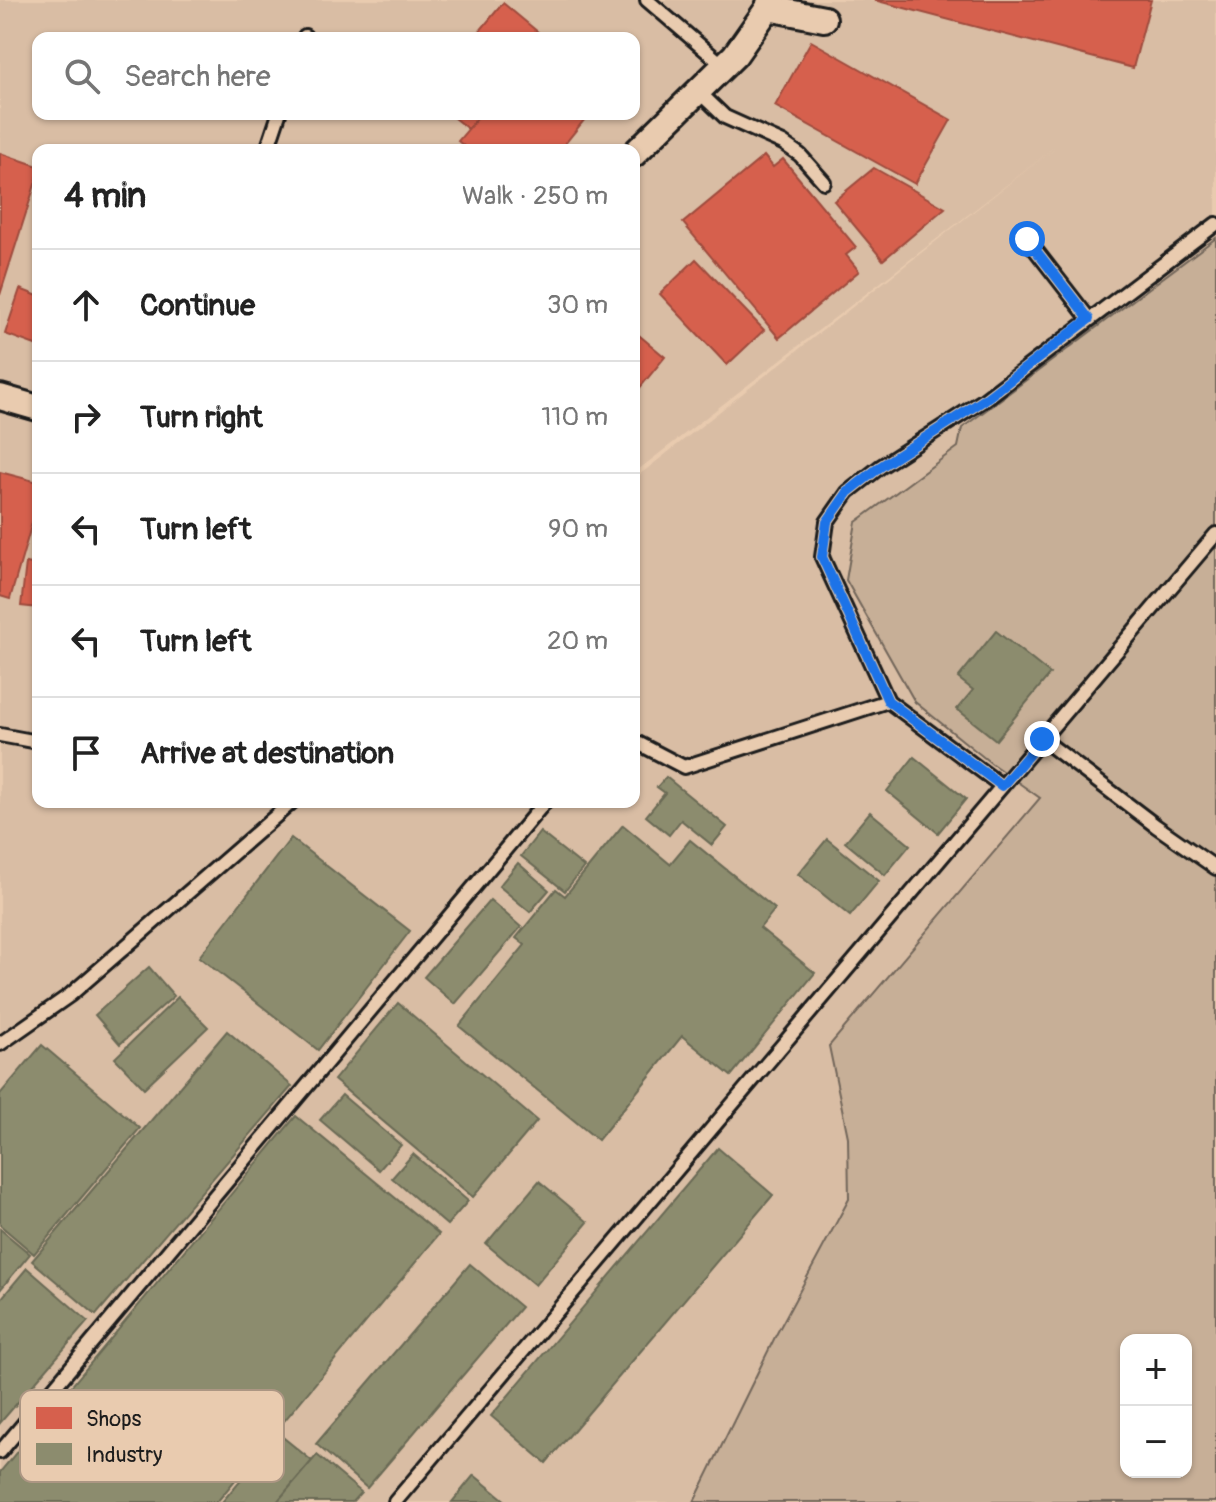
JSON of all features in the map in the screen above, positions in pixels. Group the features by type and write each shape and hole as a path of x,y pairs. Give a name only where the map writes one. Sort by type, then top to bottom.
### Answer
{"street":[{"path":"640,148 735,55 769,4 824,19"},
{"path":"0,397 32,406"}],"lane":[{"path":"647,0 724,66"},
{"path":"698,91 725,117 783,143 800,155 824,182"},
{"path":"269,144 277,120"},
{"path":"1002,786 888,701 822,557 827,522 848,492 880,467 984,400 1216,224"},
{"path":"1027,239 1089,319"},
{"path":"395,1502 1216,534"},
{"path":"640,744 684,767 888,701"},
{"path":"0,735 32,741"},
{"path":"1042,739 1216,868"},
{"path":"0,1044 70,995 285,808"},
{"path":"52,1390 540,808"},
{"path":"0,1452 20,1428"}],"shaded area":[{"path":"0,0 1216,0 1216,1502 0,1502"},
{"path":"1216,238 1216,1502 694,1502 776,1335 849,1199 848,1137 829,1046 1040,798 915,702 846,580 856,522 958,447 962,428"}],"building: Shops":[{"path":"874,0 1151,0 1133,68"},
{"path":"503,3 538,32 479,32"},
{"path":"811,41 951,120 915,184 775,106"},
{"path":"457,120 476,120 468,129"},
{"path":"476,120 584,120 565,144 462,144 458,141"},
{"path":"0,153 32,164 32,194 0,295"},
{"path":"764,156 773,167 783,159 856,247 846,255 859,271 779,338 683,223"},
{"path":"874,168 945,208 883,260 834,201"},
{"path":"696,259 764,330 727,365 660,294"},
{"path":"20,289 32,294 32,344 5,334"},
{"path":"640,336 665,357 640,388"},
{"path":"0,472 32,480 32,523 10,599 0,596"},
{"path":"26,563 32,564 32,607 21,606"}],"building: Industry":[{"path":"996,631 1050,674 996,740 957,709 973,690 958,678"},
{"path":"914,757 966,799 938,833 887,791"},
{"path":"666,777 727,827 712,845 681,820 669,835 646,816 665,793 657,787"},
{"path":"870,812 910,845 885,875 845,842"},
{"path":"623,825 670,864 690,840 775,909 760,928 815,973 731,1076 682,1036 598,1140 459,1026 525,945 516,938 556,889 565,896"},
{"path":"540,832 584,867 565,891 521,856"},
{"path":"291,838 410,931 318,1050 199,957"},
{"path":"827,839 879,881 850,916 798,874"},
{"path":"518,863 549,890 530,912 499,886"},
{"path":"490,900 521,927 455,1004 424,977"},
{"path":"149,967 174,996 120,1044 95,1015"},
{"path":"178,997 208,1027 144,1088 115,1058"},
{"path":"398,1003 537,1121 473,1197 334,1080"},
{"path":"227,1031 292,1086 96,1315 32,1261"},
{"path":"42,1045 140,1128 34,1254 0,1225 0,1094"},
{"path":"342,1095 401,1145 379,1170 320,1120"},
{"path":"296,1116 439,1234 284,1421 284,1390 68,1390"},
{"path":"718,1148 773,1195 546,1463 491,1416"},
{"path":"413,1154 468,1201 447,1225 392,1178"},
{"path":"539,1181 588,1222 535,1285 486,1244"},
{"path":"0,1229 30,1254 0,1290"},
{"path":"470,1264 521,1307 367,1488 316,1444"},
{"path":"27,1268 88,1321 28,1390 20,1390 20,1400 0,1423 0,1300"},
{"path":"284,1438 312,1461 277,1502 222,1502 239,1482 284,1482"},
{"path":"20,1448 20,1482 234,1482 217,1502 0,1502 0,1472"},
{"path":"317,1455 361,1492 352,1502 277,1502"},
{"path":"474,1475 507,1502 452,1502"}],"route":[{"path":"1027,239 1089,319 984,400 880,467 848,492 827,522 822,557 888,701 1002,786 1042,739"}]}
